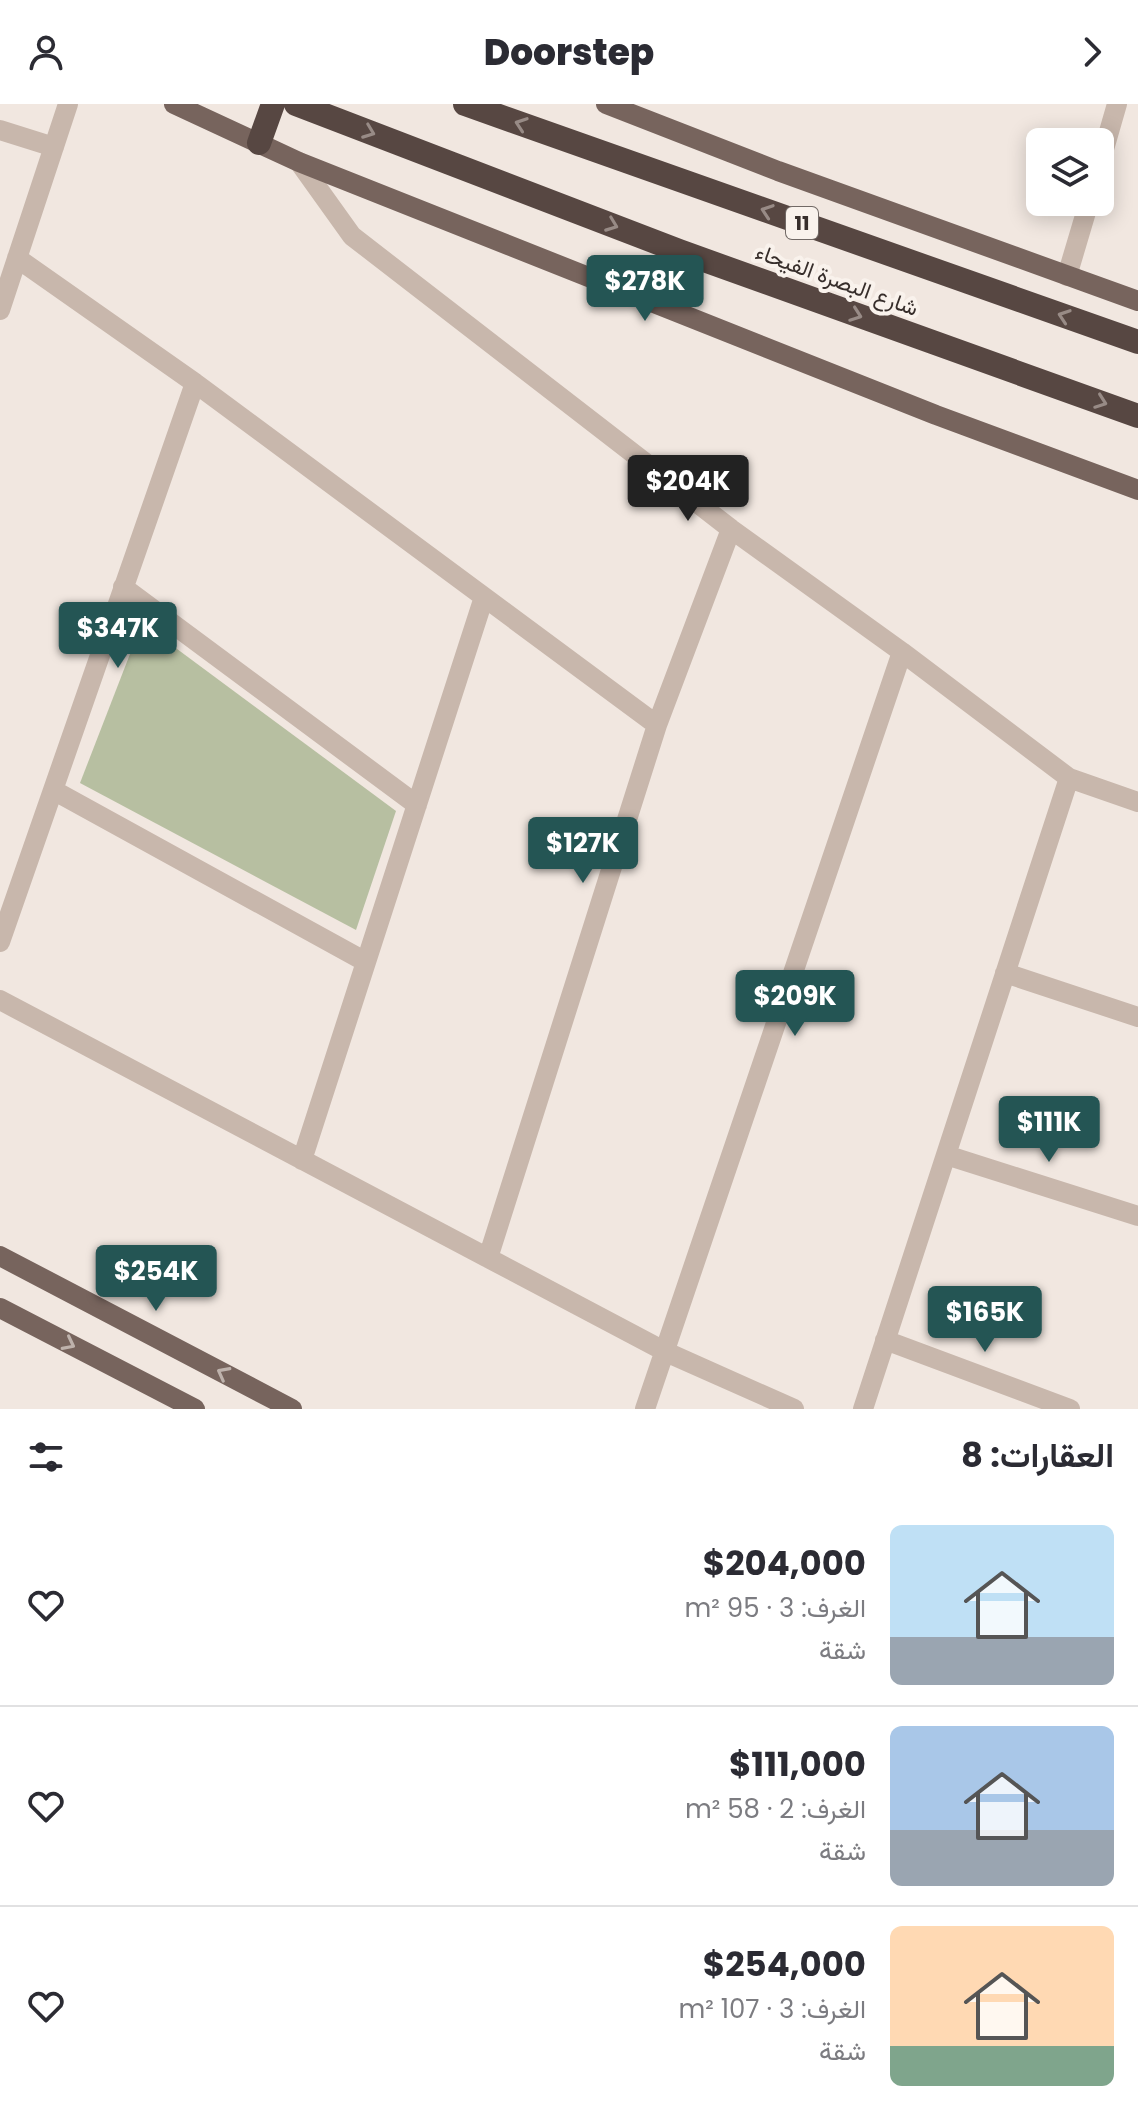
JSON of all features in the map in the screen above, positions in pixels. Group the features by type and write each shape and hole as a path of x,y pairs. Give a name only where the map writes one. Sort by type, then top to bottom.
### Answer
{"highway":[{"path":"259,143 273,104"},
{"name":"شارع البصرة الفيحاء","path":"296,104 679,251 1138,416"},
{"name":"شارع البصرة الفيحاء","path":"465,104 1138,342"}],"main road":[{"path":"174,104 299,162 936,415 1138,490"},
{"path":"606,104 778,171 1138,301"},
{"path":"0,1256 292,1409"},
{"path":"0,1308 195,1409"}],"street":[{"path":"0,310 68,104"},
{"path":"1110,128 1117,104"},
{"path":"0,130 54,147"},
{"path":"299,162 352,236 731,529 1069,778 1138,802"},
{"path":"1067,276 1085,216"},
{"path":"17,258 195,383 657,725"},
{"path":"0,942 195,383"},
{"path":"488,1258 657,725 731,529"},
{"path":"123,587 417,805"},
{"path":"302,1160 484,597"},
{"path":"645,1409 902,652"},
{"path":"863,1409 1069,778"},
{"path":"53,790 366,962"},
{"path":"1005,973 1138,1017"},
{"path":"0,1000 666,1352 794,1409"},
{"path":"946,1155 1138,1216"},
{"path":"885,1340 1070,1409"}],"green space":[{"path":"142,623 396,811 356,930 80,783"}]}
